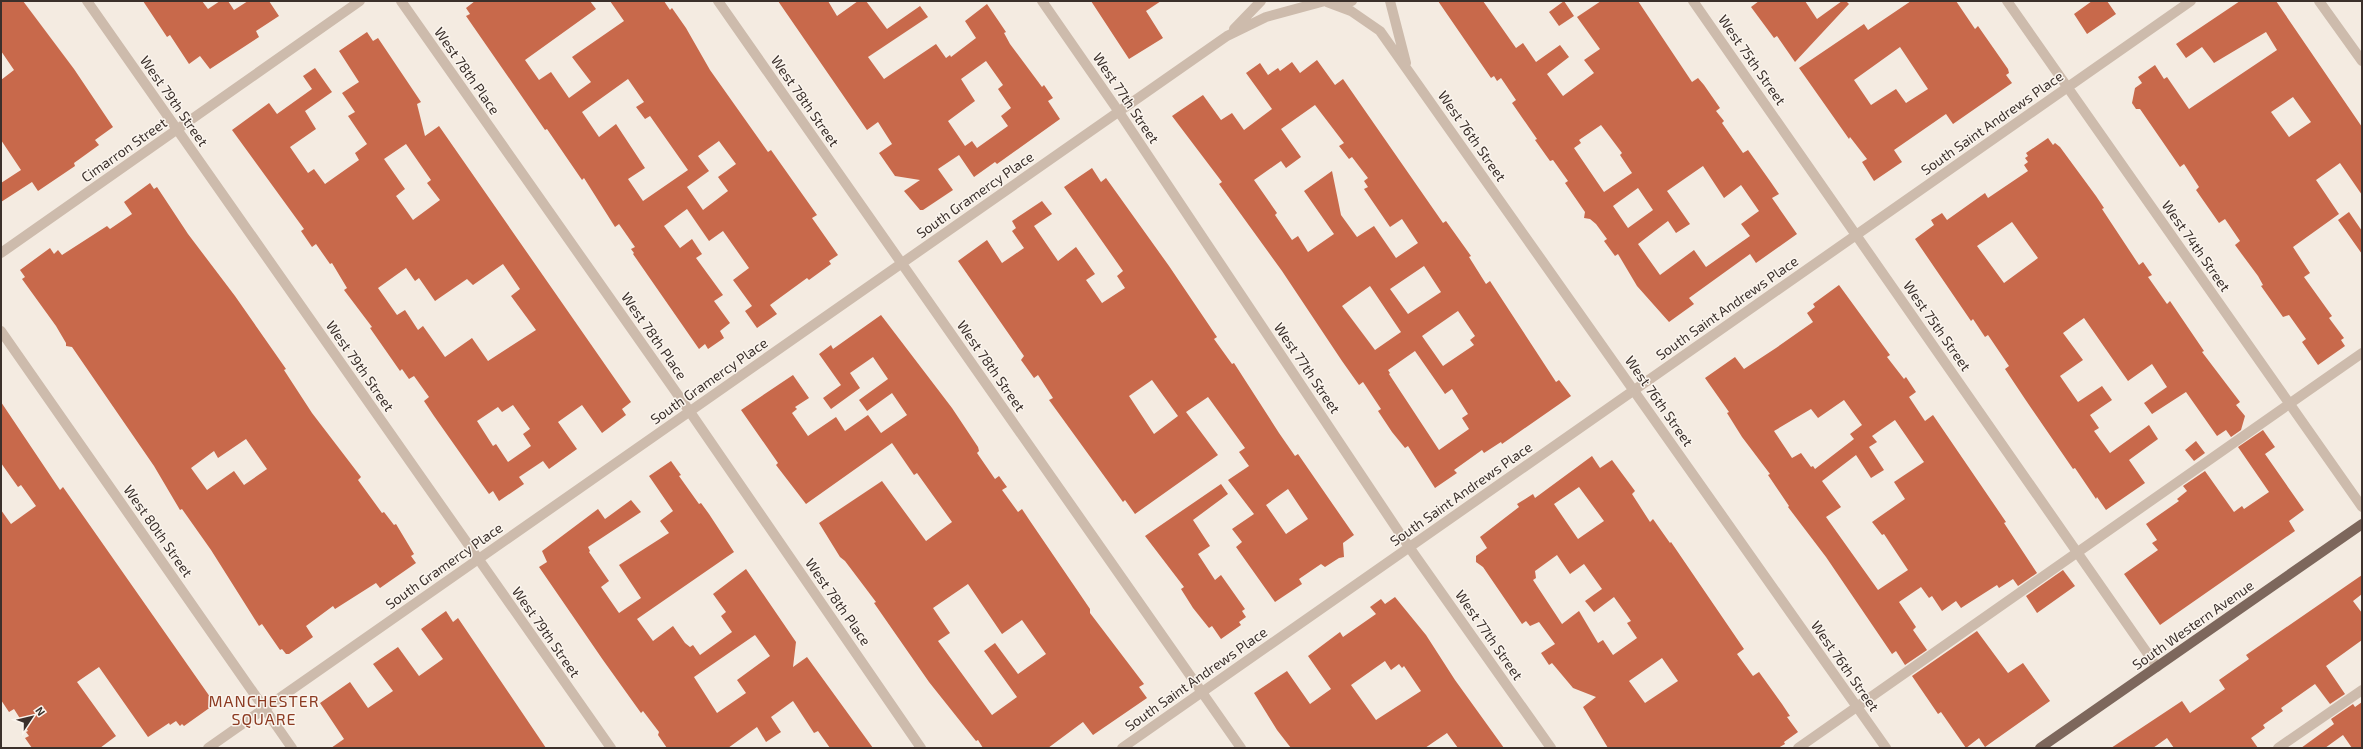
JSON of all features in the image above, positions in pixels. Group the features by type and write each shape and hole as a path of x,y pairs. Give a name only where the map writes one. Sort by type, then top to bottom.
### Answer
{"main road":[{"name":"South Western Avenue","path":"2040,748 2362,524"}],"street":[{"name":"West 79th Street","path":"87,1 611,748"},
{"name":"Cimarron Street","path":"1,253 360,1"},
{"name":"West 78th Place","path":"401,1 690,412 921,748"},
{"name":"West 78th Street","path":"718,1 1241,748"},
{"name":"West 77th Street","path":"1042,1 1119,112 1409,547 1552,748"},
{"name":"South Gramercy Place","path":"1227,36 1261,1"},
{"name":"South Gramercy Place","path":"208,748 1227,36 1266,17 1325,1 1342,4 1352,1"},
{"name":"West 76th Street","path":"1325,1 1351,11 1380,31 1635,390 1886,748"},
{"name":"West 76th Street","path":"1390,1 1409,70"},
{"name":"West 75th Street","path":"1693,1 2158,667"},
{"name":"West 74th Street","path":"2007,1 2362,507"},
{"name":"South Saint Andrews Place","path":"1122,748 2191,1"},
{"path":"2319,1 2362,61"},
{"name":"West 80th Street","path":"1,331 292,748"},
{"path":"1798,748 2362,353"},
{"path":"2278,748 2362,690"}],"building":[{"path":"1,1 23,1 74,69 113,127 95,140 99,145 74,163 75,166 38,191 32,182 1,202 1,183 21,170 1,140 1,80 14,70 1,51"},
{"path":"143,1 202,1 208,9 220,1 228,1 234,10 248,1 269,1 279,16 256,31 259,37 210,69 200,56 189,64 170,35 167,37"},
{"path":"475,1 590,1 596,9 525,60 539,80 551,72 569,98 591,82 572,57 624,21 610,1 664,1 670,10 672,8 686,28 710,70 768,152 771,150 817,215 812,218 838,255 829,261 831,264 809,280 807,278 770,305 777,314 757,328 745,311 752,306 733,280 749,268 723,231 709,241 687,209 664,226 680,248 692,239 702,254 696,258 723,295 714,301 730,323 720,331 724,338 708,349 705,344 699,349 633,254 634,253 631,249 635,247 619,224 615,227 584,178 582,180 547,129 545,130 466,16 470,14 466,8","holes":["628,79 644,102 636,107 645,119 650,116 688,170 643,201 628,179 645,168 616,124 599,137 582,112","719,141 736,164 718,177 728,191 703,210 687,187 709,171 698,156"]},
{"path":"778,1 828,1 837,16 858,1 866,1 887,29 920,6 928,17 868,57 884,79 936,44 946,58 950,55 951,57 976,38 965,21 987,4 1006,32 1004,33 1010,44 1042,87 1044,85 1053,98 1048,101 1060,119 997,164 995,162 974,177 959,155 938,169 953,190 923,210 920,210 904,191 920,180 895,176 879,153 892,144 878,122 867,130","holes":["986,61 1003,85 998,89 1011,108 1001,116 1008,126 977,148 972,141 965,146 948,121 975,101 961,79"]},
{"path":"1091,1 1161,1 1146,11 1163,38 1129,59"},
{"path":"1438,1 1483,1 1516,48 1523,43 1536,62 1560,45 1569,57 1547,74 1563,96 1594,73 1584,60 1600,49 1577,17 1601,1 1638,1 1692,82 1698,78 1720,108 1716,111 1724,121 1722,123 1743,153 1748,150 1779,194 1772,198 1797,234 1756,263 1750,254 1689,298 1694,304 1669,322 1637,286 1618,254 1615,256 1604,241 1607,239 1596,224 1590,219 1584,218 1585,212 1565,183 1568,181 1553,160 1550,161 1535,140 1537,139 1512,103 1516,100 1501,78 1497,81 1494,76 1491,78","holes":["1601,125 1622,153 1620,155 1632,173 1604,192 1574,148 1581,143 1579,140","1703,166 1724,198 1741,185 1759,211 1741,224 1750,236 1706,267 1694,250 1660,275 1638,244 1668,221 1676,233 1690,224 1667,191","1638,188 1653,210 1628,228 1613,206"]},
{"path":"1564,1 1574,16 1559,26 1549,12"},
{"path":"1759,1 1805,1 1817,19 1842,1 1846,1 1849,4 1795,62 1777,36 1774,38 1751,7"},
{"path":"1911,1 1956,1 1975,29 1978,26 2008,69 2009,73 2006,75 2012,83 1953,124 1946,114 1894,150 1902,162 1874,181 1862,162 1867,159 1850,137 1849,139 1799,68 1864,24 1868,30","holes":["1900,47 1928,89 1906,103 1896,89 1871,105 1854,80"]},
{"path":"2092,1 2107,1 2116,14 2087,34 2074,14"},
{"path":"2240,1 2276,1 2362,127 2362,195 2340,163 2316,180 2339,214 2293,247 2310,273 2304,277 2332,316 2329,318 2344,338 2341,340 2345,346 2318,365 2302,342 2306,339 2289,315 2283,317 2261,286 2263,285 2258,276 2235,245 2240,241 2225,219 2219,223 2196,190 2199,187 2184,164 2180,167 2140,109 2136,109 2132,103 2135,88 2142,83 2138,77 2155,65 2164,79 2167,77 2189,109 2277,50 2266,32 2214,63 2202,47 2186,58 2176,44","holes":["2293,97 2311,122 2289,137 2271,112"]},
{"path":"367,32 373,41 378,38 421,102 417,104 425,136 439,126 631,402 622,409 626,415 602,433 582,405 558,422 577,449 549,469 543,461 519,477 524,484 499,501 493,491 489,494 434,416 424,401 429,397 414,376 409,379 402,369 400,371 370,328 372,327 344,290 347,288 332,263 330,264 316,244 312,247 301,231 304,229 232,130 269,103 277,114 312,89 303,76 315,68 332,92 305,111 316,129 290,147 308,173 314,169 325,184 359,160 355,153 367,144 348,116 355,112 342,93 359,82 339,51","holes":["406,144 431,180 427,183 440,200 413,220 396,196 405,189 384,159","503,264 520,289 511,296 536,330 488,361 472,338 445,357 423,326 418,330 405,310 397,315 378,288 406,268 415,281 419,278 435,301 467,279 473,285","513,405 530,429 523,434 531,446 508,462 496,444 493,446 477,421 498,407 502,412"]},
{"path":"1317,60 1335,85 1343,79 1443,223 1446,221 1471,256 1469,257 1486,284 1490,281 1556,382 1559,380 1571,396 1502,444 1501,442 1484,453 1482,450 1454,470 1457,473 1435,488 1408,446 1405,448 1392,432 1378,411 1381,409 1363,382 1359,385 1282,271 1219,184 1222,182 1172,116 1203,95 1221,120 1232,113 1244,130 1272,109 1246,73 1260,63 1268,75 1278,68 1280,71 1292,62 1300,73","holes":["1315,105 1344,143 1339,146 1349,159 1352,157 1368,178 1364,181 1368,187 1364,189 1390,227 1402,219 1418,243 1396,258 1374,226 1357,237 1341,215 1332,171 1304,191 1334,234 1308,252 1298,236 1292,240 1275,215 1277,213 1254,180 1281,161 1286,168 1301,157 1281,129","1424,266 1441,292 1408,314 1390,289","1370,286 1401,332 1375,350 1342,306","1458,311 1475,336 1470,340 1474,345 1443,366 1422,336","1415,351 1445,394 1452,389 1468,414 1462,418 1469,429 1439,450 1389,374 1390,373 1388,370"]},
{"path":"2048,138 2053,145 2055,143 2060,147 2096,196 2104,208 2102,209 2139,265 2143,262 2152,275 2148,277 2167,304 2170,301 2204,351 2202,352 2240,402 2236,405 2245,416 2241,430 2231,437 2226,430 2217,436 2186,392 2152,414 2144,403 2167,387 2152,364 2128,381 2084,318 2063,333 2083,360 2060,376 2078,402 2102,386 2112,400 2090,415 2099,428 2094,431 2110,453 2149,425 2158,439 2129,460 2145,483 2106,510 2097,497 2096,499 2075,468 2073,469 2025,399 2005,369 2009,366 1988,335 1985,337 1973,319 1971,321 1915,239 1934,225 1931,220 1942,213 1947,220 1985,193 1988,198 2028,171 2024,165 2028,162 2025,158 2028,156 2026,153","holes":["2012,222 2038,258 2004,283 1977,246"]},
{"path":"1092,168 1101,182 1106,178 1169,266 1217,337 1214,339 1232,364 1234,363 1279,433 1295,456 1298,454 1354,535 1343,543 1344,557 1339,558 1325,567 1321,564 1299,579 1302,584 1275,602 1236,547 1242,542 1232,529 1254,514 1228,480 1249,466 1239,452 1245,448 1208,397 1186,412 1218,455 1135,514 1125,500 1123,502 1049,400 1053,398 1038,375 1034,378 1021,360 1024,356 958,261 987,240 1002,263 1024,248 1012,231 1016,228 1012,221 1042,201 1052,214 1034,226 1058,261 1076,247 1095,274 1086,280 1102,303 1125,288 1117,276 1123,271 1064,187","holes":["1152,380 1178,416 1154,434 1129,396","1288,489 1308,519 1286,534 1266,505"]},
{"path":"150,183 154,189 157,187 188,234 235,296 286,369 284,370 312,413 361,477 358,480 382,513 384,512 394,525 396,524 414,554 411,556 416,563 380,588 376,583 335,609 333,606 306,626 313,637 289,654 286,654 282,649 280,650 262,624 259,626 211,550 182,509 180,510 154,466 72,347 66,346 66,343 56,326 22,279 25,277 20,270 50,248 54,254 58,250 62,255 107,226 110,229 132,214 124,202","holes":["246,439 267,469 244,485 234,471 207,490 191,468 214,451 218,458"]},
{"path":"2349,212 2362,231 2362,254 2338,220"},
{"path":"1839,285 1890,355 1887,357 1904,379 1906,377 1916,392 1909,397 1925,421 1933,415 2006,522 2004,523 2037,573 2018,586 2013,579 1999,588 1997,585 1961,608 1956,601 1942,611 1932,596 1929,598 1921,587 1899,602 1916,627 1913,630 1927,650 1905,665 1896,651 1892,654 1826,557 1788,507 1789,506 1768,475 1770,474 1742,437 1727,413 1729,412 1705,378 1735,357 1744,369 1776,348 1813,322 1807,313 1815,307 1813,304","holes":["1844,400 1862,425 1850,434 1854,439 1815,469 1813,466 1811,467 1801,453 1792,458 1774,431 1811,409 1818,418","1895,420 1924,462 1894,482 1905,499 1872,522 1882,535 1884,534 1908,570 1878,590 1826,517 1841,507 1822,481 1856,455 1871,478 1884,470 1869,447 1877,442 1872,436"]},
{"path":"881,315 952,408 978,447 979,451 977,453 995,479 999,476 1007,487 1002,490 1018,512 1022,509 1090,609 1090,613 1144,684 1139,687 1147,698 1093,735 1083,722 1048,748 983,748 978,740 976,741 929,682 874,603 876,602 845,561 840,557 819,523 882,481 926,541 952,522 917,473 914,475 892,443 806,504 776,465 778,463 741,410 793,375 809,398 795,407 797,409 792,413 808,436 836,417 845,431 868,415 881,433 907,415 892,393 867,411 859,400 888,379 873,357 850,373 860,388 831,409 823,398 841,385 819,354 831,345 833,349","holes":["968,584 1002,634 1022,620 1046,654 1018,674 995,643 984,651 1017,697 992,715 938,641 950,633 933,608"]},
{"path":"1,402 60,490 63,487 215,704 184,726 182,724 180,726 176,721 170,725 169,723 148,737 99,667 77,682 116,736 100,748 32,748 25,738 29,736 26,732 28,731 14,709 9,712 1,700 1,510 11,524 36,506 21,485 18,487 1,463"},
{"path":"2263,430 2275,447 2265,454 2304,510 2289,521 2295,531 2160,625 2124,574 2158,550 2152,543 2157,540 2146,524 2179,501 2177,499 2187,491 2183,486 2205,471 2234,512 2242,506 2244,509 2269,492 2238,447"},
{"path":"2196,441 2205,453 2194,461 2185,450"},
{"path":"1592,456 1600,468 1612,460 1635,491 1632,494 1650,522 1653,519 1670,543 1671,542 1744,649 1737,654 1753,676 1759,672 1790,716 1787,717 1798,732 1784,742 1785,744 1778,748 1608,748 1583,707 1596,697 1573,688 1552,663 1549,665 1541,653 1555,644 1539,622 1530,626 1526,621 1522,624 1483,567 1476,562 1476,556 1487,548 1480,537 1519,507 1517,504 1533,494 1535,498","holes":["1579,487 1604,521 1578,539 1554,504","1557,555 1570,574 1584,564 1602,589 1585,601 1594,612 1614,597 1631,621 1627,623 1637,638 1613,655 1603,640 1598,643 1579,611 1562,624 1533,580 1536,578 1535,571","1662,658 1678,681 1645,703 1629,681"]},
{"path":"671,461 681,475 679,476 699,504 701,503 709,514 734,552 637,619 653,641 673,626 685,643 690,647 693,645 700,655 732,632 721,616 726,612 713,594 746,569 796,642 793,667 807,657 873,748 830,748 818,731 814,733 793,701 771,717 781,732 766,742 757,727 728,748 667,748 658,735 659,732 643,711 641,713 539,567 547,562 542,551 598,509 605,519 631,500 641,512 588,547 589,552 609,581 601,587 619,613 641,598 619,565 669,533 660,521 673,511 649,476","holes":["755,635 770,656 737,680 746,693 717,713 694,677"]},
{"path":"1221,484 1228,494 1193,520 1210,546 1198,554 1215,580 1221,575 1245,609 1242,611 1246,617 1239,622 1241,625 1221,639 1212,626 1209,628 1193,608 1181,589 1184,587 1145,536"},
{"path":"2063,570 2075,586 2037,613 2026,596"},
{"path":"2362,575 2362,594 2353,601 2362,613 2362,640 2326,666 2345,694 2330,704 2315,684 2281,708 2283,711 2263,725 2265,728 2251,738 2258,748 2174,748 2167,738 2153,748 2111,748 2182,701 2190,713 2225,689 2219,680 2249,659 2246,655"},
{"path":"1395,597 1426,635 1455,680 1504,748 1458,748 1447,733 1425,748 1291,748 1277,730 1254,693 1287,671 1310,704 1331,689 1308,656 1340,632 1343,637 1376,614 1370,607 1381,599 1385,604","holes":["1385,661 1391,670 1399,664 1402,668 1404,666 1421,691 1376,720 1351,685"]},
{"path":"446,611 453,622 458,618 546,748 331,748 344,739 320,703 350,682 368,708 393,691 373,664 398,647 419,676 443,659 421,629"},
{"path":"1977,631 2008,673 2023,663 2050,701 1985,747 1979,738 1966,748 1941,712 1938,714 1912,676"},
{"path":"2362,702 2362,748 2352,748 2343,735 2325,748 2301,748 2334,724 2331,719 2353,704 2355,707"}],"district":[{"name":"MANCHESTER SQUARE","path":"264,710"}]}
